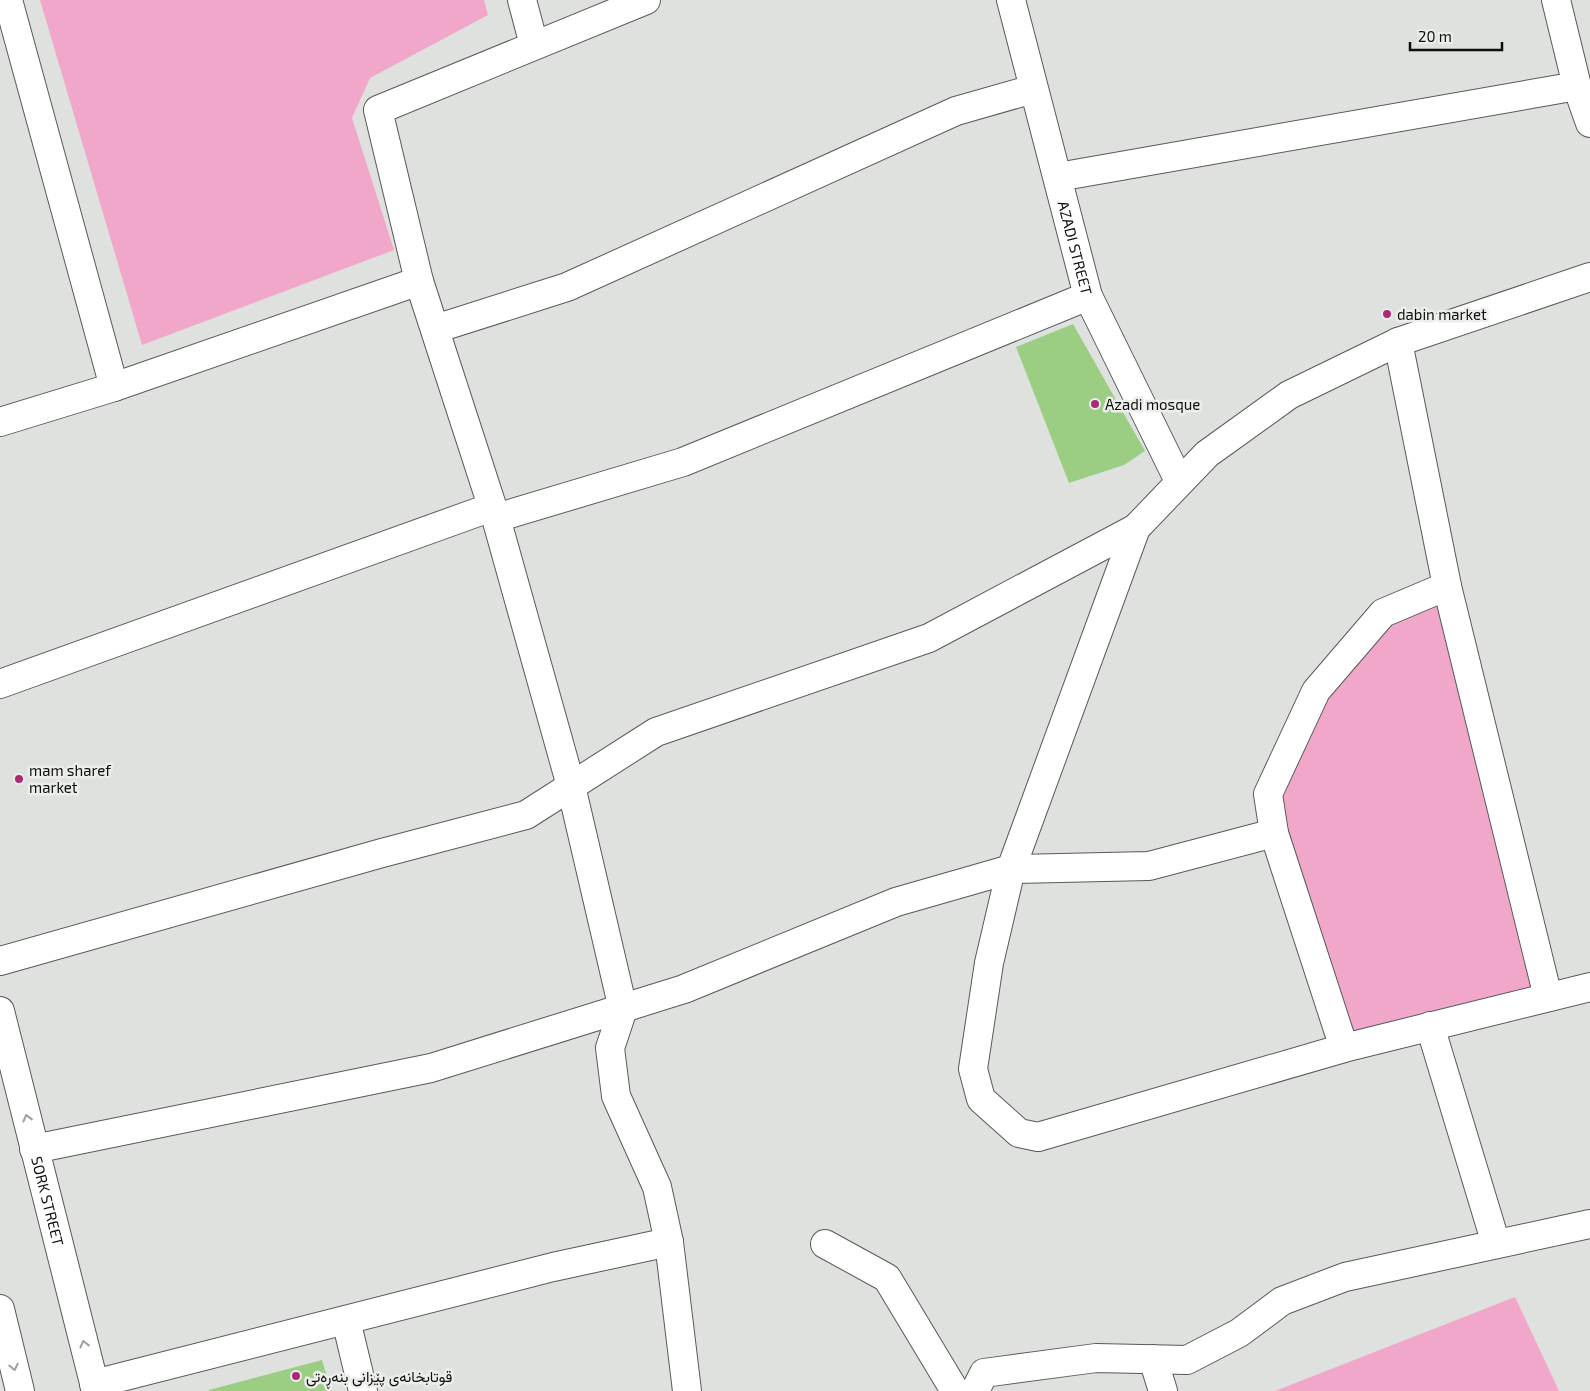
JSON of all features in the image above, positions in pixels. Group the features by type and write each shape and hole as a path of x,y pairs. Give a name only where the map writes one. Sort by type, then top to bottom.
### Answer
{"street":[{"path":"8,0 114,387"},
{"path":"522,0 534,45"},
{"path":"646,0 378,110 419,281 494,513 570,786 623,1009 610,1048 616,1096 657,1188 669,1242 687,1391"},
{"name":"AZADI STREET","path":"1011,0 1088,296 1179,481"},
{"path":"1556,0 1577,86 1590,123"},
{"path":"1058,177 1577,86"},
{"path":"435,329 567,287 956,111 1033,89"},
{"path":"0,961 382,852 526,815 656,732 929,638 1136,528 1179,481 1207,454 1289,395 1398,342 1590,276"},
{"path":"0,422 114,387 419,281"},
{"path":"0,684 494,513 683,462 1088,296"},
{"path":"1398,342 1447,586 1548,997"},
{"path":"1136,528 1011,869 989,963 973,1069 981,1099 1019,1133 1038,1137 1344,1048 1590,987"},
{"path":"1344,1048 1274,833 1268,794 1316,691 1383,613 1447,586"},
{"path":"34,1149 431,1068 684,989 896,902 1011,869 1149,866 1274,833"},
{"name":"SORK STREET","path":"0,1011 95,1388"},
{"path":"1430,1026 1496,1244"},
{"path":"975,1391 984,1373 1096,1358 1188,1360 1239,1333 1282,1301 1345,1277 1590,1224"},
{"path":"95,1388 346,1320 553,1267 669,1242"},
{"path":"825,1244 886,1278 955,1391"},
{"path":"0,1309 20,1391"},
{"path":"346,1320 363,1391"},
{"path":"1153,1359 1163,1391"}],"shaded area":[{"path":"40,0 484,0 488,15 370,78 352,118 394,250 142,345"},
{"path":"1447,586 1548,997 1344,1048 1268,794 1316,691 1383,613"},
{"path":"1515,1297 1559,1391 1275,1391"}],"building":[{"path":"1073,324 1145,451 1124,465 1069,483 1016,347"},
{"name":"قوتابخانەی پێزانی بنەڕەتی","path":"322,1360 331,1391 209,1391 209,1390"}],"place":[{"name":"dabin market","path":"1387,314"},
{"name":"Azadi mosque","path":"1095,404"},
{"name":"mam sharef market","path":"19,779"},
{"name":"قوتابخانەی پێزانی بنەڕەتی","path":"296,1376"}]}
